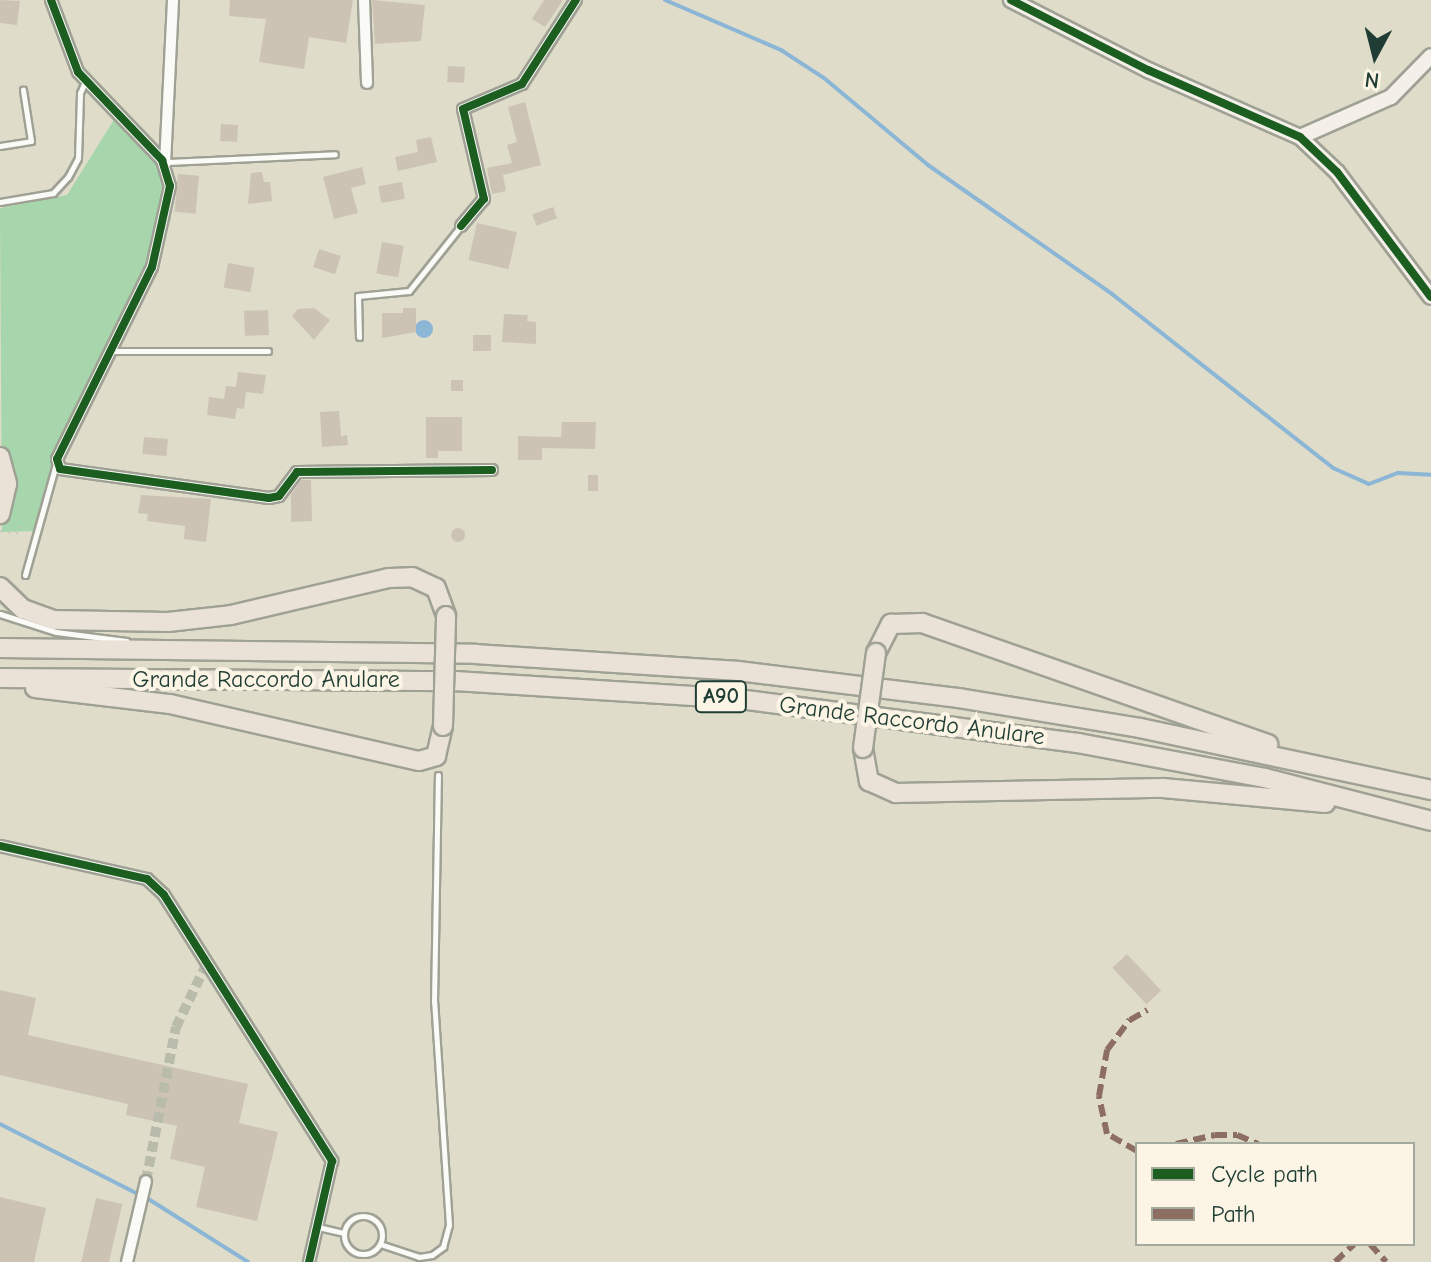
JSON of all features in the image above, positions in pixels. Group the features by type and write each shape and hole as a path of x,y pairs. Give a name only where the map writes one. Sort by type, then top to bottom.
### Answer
{"highway":[{"path":"0,457 7,484 0,514"},
{"path":"0,587 23,609 54,620 168,622 231,615 407,577 432,584 446,616 443,726 436,756 419,761 170,704 0,685"},
{"path":"1315,762 922,623 891,624 876,653 863,748 869,781 896,793 1163,788 1391,811"},
{"name":"Grande Raccordo Anulare","path":"0,648 476,654 752,672 959,698 1315,762 1431,790"},
{"name":"Grande Raccordo Anulare","path":"0,678 456,681 739,699 1078,743 1265,778 1431,821"}],"street":[{"path":"51,0 64,46 85,82 167,163"},
{"path":"173,0 167,163 169,190 158,251 57,459 68,472 269,498 279,496 297,472 492,470"},
{"path":"364,0 367,83"},
{"path":"461,226 484,199 463,107 526,80 576,0"},
{"path":"1011,0 1148,70 1300,137 1337,172 1431,297"},
{"path":"1300,137 1391,97 1431,56"},
{"path":"0,846 147,879 164,895 332,1161 309,1262"},
{"path":"127,1262 146,1181"}],"lane":[{"path":"0,202 53,193 68,177 78,158 79,105 85,82"},
{"path":"0,146 31,141 23,90"},
{"path":"167,163 335,154"},
{"path":"359,337 358,296 409,291 461,226"},
{"path":"112,350 268,351"},
{"path":"25,575 57,459"},
{"path":"2,613 78,637 211,651"},
{"path":"380,1244 419,1257 432,1255 443,1247 449,1225 434,1002 438,775"},
{"path":"369,1217 382,1233 380,1244 371,1253 357,1254 347,1246 344,1233 348,1223 369,1217"},
{"path":"317,1227 344,1233"}],"path":[{"path":"0,531 36,531"}],"green space":[{"path":"117,115 156,153 170,186 171,219 57,459 36,531 2,532 0,208 67,195"}],"water":[{"path":"424,320 433,329 424,338 415,329"}],"building":[{"path":"0,0 20,1 17,25 0,23"},
{"path":"230,0 353,0 346,43 309,37 304,69 259,62 266,19 229,16"},
{"path":"372,0 425,5 421,41 375,44"},
{"path":"544,0 563,0 545,27 532,19"},
{"path":"448,66 465,67 464,83 447,82"},
{"path":"525,102 541,165 503,175 506,191 492,194 487,168 512,163 507,145 517,142 508,107"},
{"path":"221,124 238,125 237,142 220,141"},
{"path":"431,137 437,162 398,171 395,157 418,152 416,140"},
{"path":"362,167 366,184 351,188 358,213 334,219 323,177"},
{"path":"262,172 264,182 270,182 272,201 248,204 251,173"},
{"path":"178,174 199,176 196,214 175,212"},
{"path":"402,182 405,199 381,203 378,186"},
{"path":"553,207 557,218 536,226 532,215"},
{"path":"477,223 517,232 508,269 468,260"},
{"path":"382,242 404,246 398,277 376,274"},
{"path":"319,249 341,256 335,274 313,267"},
{"path":"228,263 255,268 250,292 224,288"},
{"path":"314,308 330,320 314,340 292,316 298,309"},
{"path":"403,308 416,308 416,332 382,338 382,313 403,313"},
{"path":"268,310 269,335 245,336 244,311"},
{"path":"504,314 528,315 527,321 536,322 536,344 502,342"},
{"path":"473,335 491,335 491,351 473,351"},
{"path":"238,372 266,375 263,394 246,392 244,409 237,408 235,419 207,415 209,397 224,399 226,386 236,387"},
{"path":"451,380 463,380 463,391 451,391"},
{"path":"339,411 341,436 347,435 348,445 322,447 320,412"},
{"path":"426,417 462,417 462,451 438,451 438,458 426,458"},
{"path":"562,422 596,422 595,449 542,448 542,460 518,460 518,436 561,437"},
{"path":"144,437 168,439 166,456 143,454"},
{"path":"588,475 598,475 598,491 588,491"},
{"path":"301,480 311,480 312,521 291,522 291,494"},
{"path":"141,495 211,499 206,542 184,539 185,526 147,521 148,514 138,513"},
{"path":"458,528 465,535 458,542 451,535"},
{"path":"1127,954 1161,991 1146,1004 1112,968"},
{"path":"0,990 36,998 28,1035 248,1084 239,1123 278,1132 257,1221 196,1207 205,1167 170,1159 177,1126 126,1115 128,1104 0,1075"},
{"path":"0,1197 46,1208 34,1262 0,1262"},
{"path":"96,1198 122,1204 109,1262 81,1262"}],"waterway":[{"path":"665,0 781,50 824,78 928,165 1112,294 1333,468 1369,484 1398,473 1431,475"},
{"path":"0,1124 150,1200 248,1262"}],"tunnel":[{"path":"146,1181 176,1027 207,963"}],"marked path":[{"path":"1135,1150 1107,1134 1099,1096 1107,1050 1130,1020 1147,1010"},
{"path":"1185,1142 1215,1135 1237,1135 1253,1142"},
{"path":"1335,1262 1352,1246"},
{"path":"1372,1246 1386,1262"}],"cycle path":[{"path":"51,0 78,72 162,160 170,186 152,267 57,459 60,469 269,498 279,496 297,472 492,470"},
{"path":"461,226 484,199 463,109 522,84 576,0"},
{"path":"1011,0 1148,70 1300,137 1337,172 1431,297"},
{"path":"0,846 147,879 164,895 332,1161 309,1262"}]}
